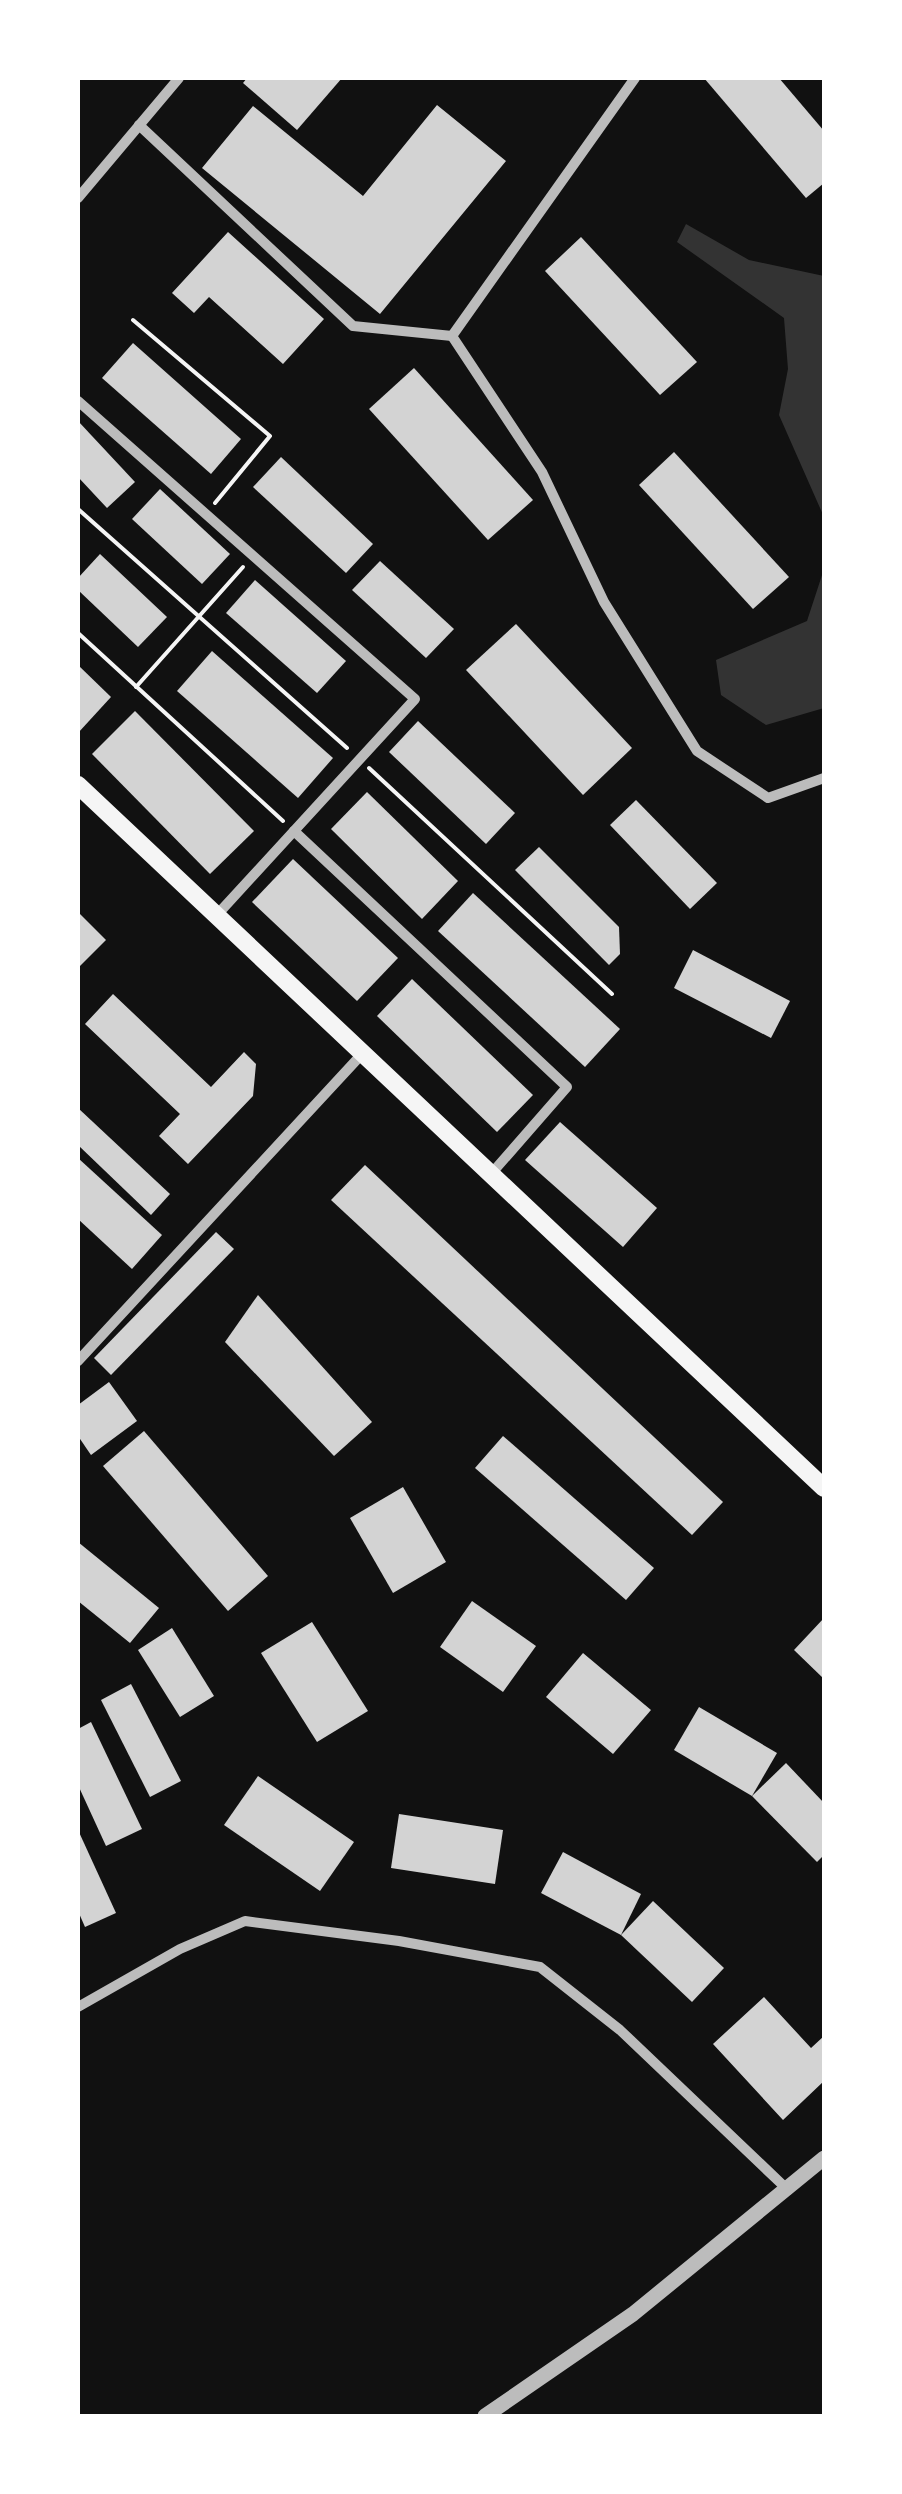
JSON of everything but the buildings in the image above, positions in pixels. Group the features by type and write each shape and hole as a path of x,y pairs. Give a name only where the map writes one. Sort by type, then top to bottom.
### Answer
{"main road":[{"path":"78,785 824,1488"}],"street":[{"path":"78,198 179,78"},
{"path":"452,336 635,78"},
{"path":"140,125 353,326 452,336"},
{"path":"452,336 542,472 604,602 697,750 768,798 824,778"},
{"path":"78,402 415,698 216,916"},
{"path":"294,831 567,1088 490,1174"},
{"path":"78,1361 362,1054"},
{"path":"78,2007 180,1950 245,1921 398,1940 540,1966 620,2030 788,2190"},
{"path":"485,2416 633,2314 824,2158"}],"path":[{"path":"133,320 270,436 206,514"},
{"path":"78,509 360,760 612,994"},
{"path":"136,686 252,556"},
{"path":"78,633 294,831"}],"shaded area":[{"path":"686,224 749,260 824,276 824,517 779,415 788,369 784,318 677,242"},
{"path":"824,569 824,708 766,725 721,695 716,660 807,621"}]}
